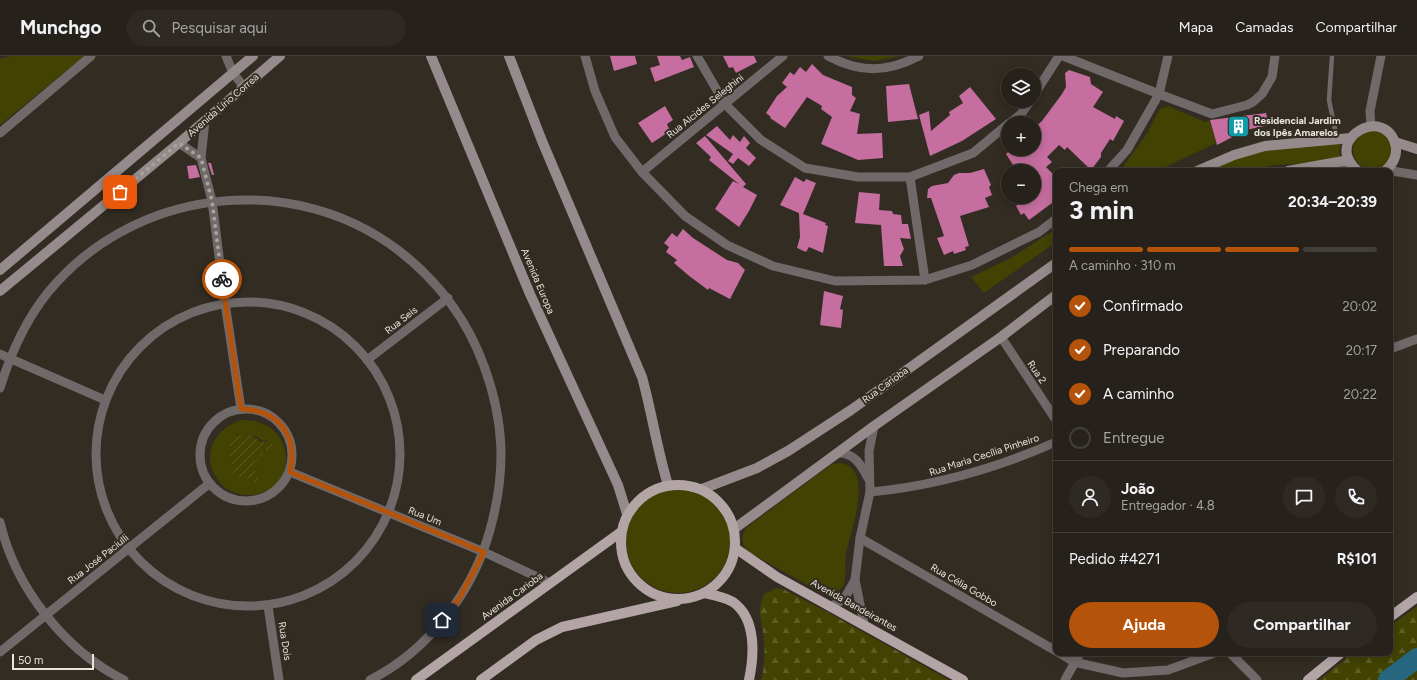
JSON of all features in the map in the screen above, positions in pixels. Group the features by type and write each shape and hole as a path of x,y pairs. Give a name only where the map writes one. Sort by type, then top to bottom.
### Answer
{"main road":[{"name":"Avenida Lírio Correa","path":"0,270 253,56"},
{"name":"Avenida Lírio Correa","path":"1,290 179,143 280,56"},
{"name":"Avenida Europa","path":"432,56 530,294 618,485 627,514"},
{"path":"509,56 542,141 642,377 651,411 658,450 668,485"},
{"path":"1326,168 1351,166 1348,144 1351,138 1363,128 1371,126 1385,130 1394,142 1395,157 1387,168"},
{"path":"1204,168 1225,158 1265,146 1351,138"},
{"path":"1394,142 1417,149"},
{"name":"Rua Carioba","path":"702,489 757,468 788,451 851,410 1053,265"},
{"path":"734,529 874,426 1001,337 1053,296"},
{"path":"481,680 536,640 562,627 689,598 704,593 716,585 732,562 735,548 734,529 728,513 702,489 686,484 668,485 652,490 642,497 627,514 621,532 621,550 627,568 638,582 653,593 670,599 689,598"},
{"name":"Avenida Carioba","path":"416,680 621,532"},
{"name":"Avenida Bandeirantes","path":"735,548 777,577 832,606 963,680"},
{"path":"704,593 723,597 734,603 747,619 751,632 752,647 749,680"},
{"path":"1393,614 1417,597"},
{"path":"1308,680 1337,656"}],"street":[{"path":"0,133 91,56"},
{"path":"226,56 233,73 244,87"},
{"path":"585,56 595,91 615,137 642,172 685,216 727,245 773,266 835,281 925,280 972,265 1039,232 1053,220"},
{"path":"697,56 725,104 761,140 805,168 858,177 910,177 973,153 1001,130"},
{"name":"Rua Alcides Seleghini","path":"642,172 783,56"},
{"path":"828,56 846,65 874,70 901,65 919,56"},
{"path":"1041,83 1059,56"},
{"path":"1063,56 1212,114 1247,105 1262,94 1272,77 1275,56"},
{"path":"1111,168 1127,150 1159,94 1168,56"},
{"path":"1371,126 1370,111 1381,56"},
{"path":"1018,116 1025,108"},
{"path":"205,121 201,158 212,201 225,303 241,409"},
{"path":"179,143 201,158"},
{"path":"1393,172 1417,175"},
{"path":"910,177 925,280"},
{"path":"0,388 9,358 30,318 57,282 90,252 134,225 169,210 212,201 256,199 300,205 343,218 382,238 412,261 448,298 476,343 494,394 498,417 502,447 498,501 484,552 459,599 425,640 383,673 370,680"},
{"name":"Rua Seis","path":"367,360 448,298"},
{"path":"257,302 288,307 318,319 345,337 367,360 387,394 396,418 400,450 398,482 389,513 377,536 360,558 341,576 319,590 294,600 268,606 237,607 206,601 177,590 151,572 129,550 109,516 98,478 96,438 105,400 117,376 133,354 152,336 174,320 199,310 225,303 257,302"},
{"name":"Rua 2","path":"1001,337 1053,415"},
{"path":"1393,348 1417,339"},
{"path":"0,354 105,400"},
{"path":"241,409 254,409 267,414 283,427 292,445 293,458 290,472 283,484 273,493 260,500 232,499 220,493 210,483 203,471 200,457 202,443 207,430 222,416 241,409"},
{"path":"864,624 855,580 860,538 870,492 868,478 871,433 874,426"},
{"name":"Rua Maria Cecília Pinheiro","path":"870,492 908,489 952,479 1053,443"},
{"path":"838,453 845,453 858,460 868,478"},
{"name":"Rua Um","path":"290,472 484,552 550,583"},
{"name":"Rua José Paciulli","path":"0,652 46,614 129,550 210,483"},
{"path":"0,522 3,535 21,576 46,614 76,647 112,674 124,680"},
{"name":"Rua Célia Gobbo","path":"860,538 1053,649"},
{"path":"832,606 844,599 855,580"},
{"name":"Rua Dois","path":"268,606 279,680"},
{"path":"1064,656 1074,662 1123,673 1168,670 1206,656"},
{"path":"1065,680 1078,656"},
{"path":"1233,656 1257,680"}],"lane":[{"path":"1332,56 1329,100 1337,139"}],"green space":[{"path":"11,56 84,56 0,125 0,59"},
{"path":"846,56 901,56 874,61"},
{"path":"1168,106 1205,122 1210,120 1216,143 1163,168 1122,168 1148,132 1160,109"},
{"path":"1372,131 1385,137 1391,150 1389,157 1385,163 1376,168 1368,168 1359,163 1353,150 1359,137"},
{"path":"1341,142 1339,152 1343,162 1275,165 1262,168 1211,168 1226,161 1267,150"},
{"path":"1053,231 1053,244 984,293 971,277 1011,258"},
{"path":"241,420 260,422 273,430 282,442 286,455 285,469 279,481 268,490 252,495 235,493 224,487 214,474 210,455 212,446 216,438 231,425","holes":["236,434 252,435 261,440 267,441 267,449 261,452 256,458 255,469 257,472 251,483 247,478 234,472 233,465 229,458 231,453 229,437"]},
{"path":"232,435 252,435 259,441 273,443 271,450 264,450 262,455 257,457 257,460 255,461 255,470 259,476 257,482 251,483 247,478 240,480 238,475 235,475 231,469 233,465 229,458 231,453 229,437"},
{"path":"838,463 850,467 856,475 859,487 858,501 856,516 846,554 844,585 836,593 825,595 747,551 743,542 743,536 747,527 832,464"},
{"path":"678,489 698,493 715,504 726,521 730,541 726,561 715,578 698,589 678,593 658,589 641,578 630,561 626,541 630,521 641,504 658,493"},
{"path":"777,588 785,590 829,613 949,680 761,680 764,667 764,636 760,614 761,602 764,594"},
{"path":"1417,606 1417,680 1319,680 1349,656 1393,656 1393,624"}],"building":[{"path":"610,56 635,56 637,64 614,71"},
{"path":"657,56 680,56 682,60 690,57 694,67 655,82 650,68 660,65"},
{"path":"723,56 754,56 757,62 736,73 733,67 729,68"},
{"path":"812,64 823,75 852,87 852,95 856,98 850,111 860,114 857,134 882,133 883,158 858,160 821,144 832,117 821,109 822,106 807,97 785,128 770,118 771,117 766,113 777,96 787,87 782,83 790,72 794,75 800,67 806,72"},
{"path":"1069,70 1090,77 1091,84 1103,92 1093,107 1115,119 1116,116 1124,121 1113,141 1110,139 1101,153 1101,157 1093,168 1089,168 1067,147 1065,150 1059,145 1047,157 1052,162 1046,167 1053,174 1053,202 1029,220 1024,213 1021,215 1016,206 1019,204 1041,204 1041,164 1012,164 1007,156 1041,156 1041,122 1066,87 1065,73"},
{"path":"909,84 918,119 888,122 886,86"},
{"path":"970,87 996,119 962,141 930,156 919,115 929,111 931,131 950,115 949,112 963,103 959,96"},
{"path":"665,106 673,120 667,124 670,131 652,143 638,123"},
{"path":"1266,113 1269,125 1246,130 1217,145 1210,120"},
{"path":"717,126 730,140 733,135 740,142 744,136 750,143 746,148 756,158 749,166 738,158 733,164 728,161 733,154 706,135"},
{"path":"705,136 746,184 743,187 757,195 739,227 715,209 733,181 739,184 709,160 711,157 696,143"},
{"path":"208,163 211,163 214,175 212,175"},
{"path":"196,165 200,177 189,179 187,166"},
{"path":"984,169 991,185 989,187 992,195 985,198 989,207 960,216 969,246 965,247 966,250 954,254 953,251 944,255 937,238 944,236 931,198 927,198 928,189 932,186 948,183 954,175 959,173 970,173"},
{"path":"795,177 804,182 806,179 816,183 803,214 826,223 825,225 828,226 823,253 809,247 806,252 797,248 800,237 799,213 780,205"},
{"path":"859,192 880,194 879,210 892,211 893,214 901,215 902,224 908,224 911,239 900,238 904,249 900,256 903,266 884,266 881,225 855,223"},
{"path":"683,229 693,238 727,260 738,263 745,270 730,299 709,288 708,290 674,263 677,260 666,252 669,247 664,243 672,233 677,237"},
{"path":"824,291 843,296 840,309 843,310 841,328 820,325"}],"waterway":[{"path":"1388,680 1417,658"}],"way so far":[{"path":"120,192 179,143 201,158 212,201 222,279"}],"place":[{"name":"Residencial Jardim dos Ipês Amarelos","path":"1239,126"}],"route":[{"path":"222,279 241,409 254,409 267,414 278,421 287,432 292,445 293,458 290,472 484,552 459,599 442,620"}]}
